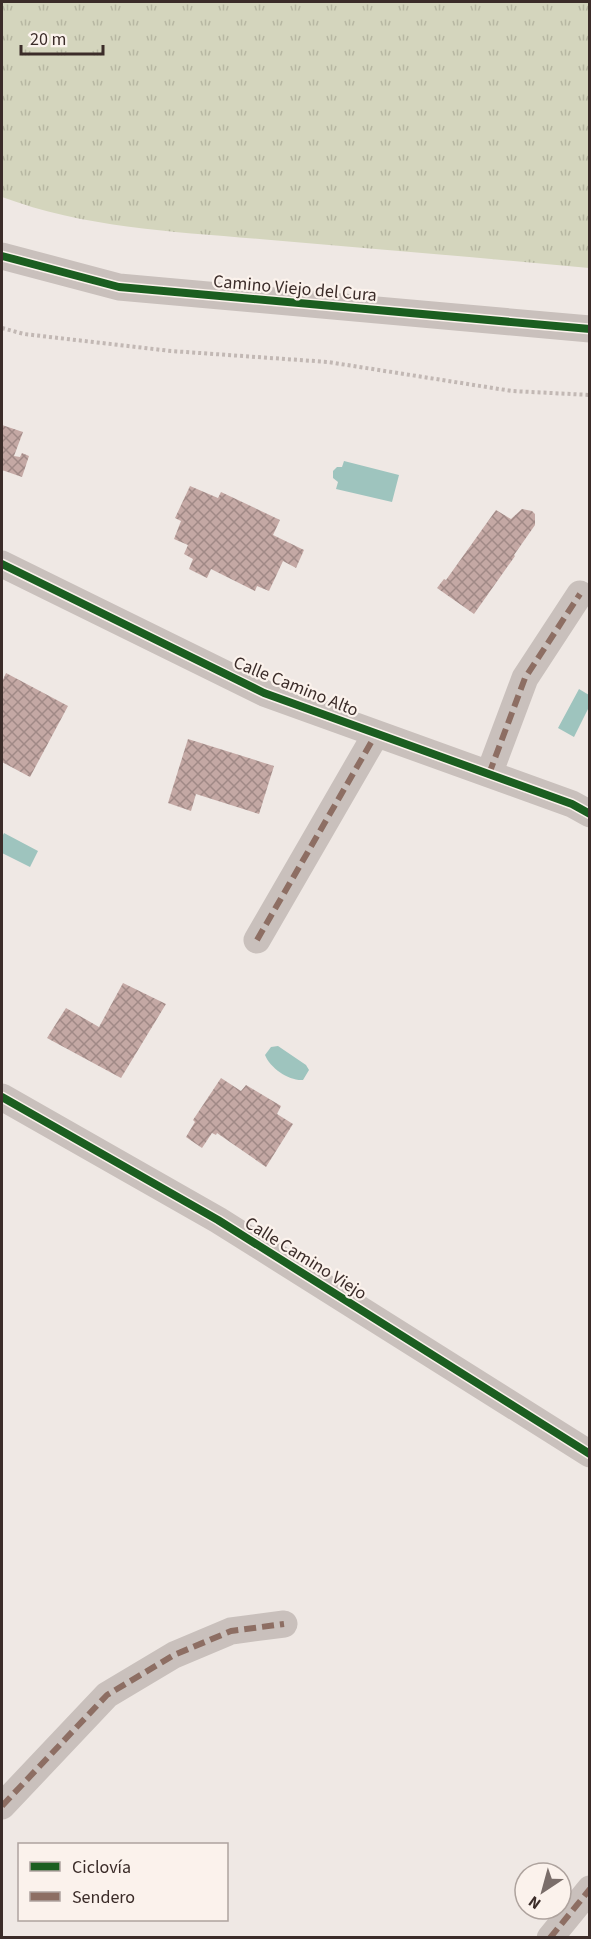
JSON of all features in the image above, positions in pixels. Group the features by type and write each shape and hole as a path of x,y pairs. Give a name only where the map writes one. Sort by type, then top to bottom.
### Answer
{"street":[{"name":"Camino Viejo del Cura","path":"2,256 119,287 590,329"},
{"name":"Calle Camino Alto","path":"2,564 264,693 572,804 590,814"},
{"path":"489,774 525,678 580,594"},
{"path":"257,940 376,734"},
{"name":"Calle Camino Viejo","path":"2,1097 218,1220 590,1454"},
{"path":"2,1806 107,1695 174,1655 231,1631 284,1624"},
{"path":"550,1938 590,1889"}],"path":[{"path":"2,328 24,334 171,351 328,362 512,391 590,395"}],"green space":[{"path":"2,2 589,2 589,268 135,228 68,216 2,197"}],"water":[{"path":"344,461 399,475 392,502 336,489 338,482 333,478 333,471 337,467 342,467"},
{"path":"579,689 589,695 589,707 574,737 558,728"},
{"path":"4,833 38,851 30,867 2,853"},
{"path":"278,1046 306,1065 309,1070 303,1080 286,1076 267,1060 265,1055 271,1047"}],"building":[{"path":"2,425 23,432 14,456 20,457 22,453 29,456 22,477 2,470"},
{"path":"190,486 218,498 221,492 280,520 273,535 304,550 296,568 283,561 269,591 257,586 255,591 211,569 207,578 189,569 193,559 184,554 188,545 174,539 181,521 175,518"},
{"path":"522,509 535,514 535,525 474,614 437,588 444,579 446,580 496,510 511,519"},
{"path":"6,673 68,706 30,777 2,762 2,682"},
{"path":"188,739 274,766 259,814 196,794 191,811 168,803"},
{"path":"123,983 166,1004 121,1078 47,1038 66,1008 99,1027"},
{"path":"221,1078 241,1091 246,1085 281,1106 277,1114 293,1124 266,1167 217,1133 216,1135 212,1133 202,1148 186,1137 195,1122 193,1120"}],"marked path":[{"path":"489,774 525,678 580,594"},
{"path":"257,940 376,734"},
{"path":"2,1806 107,1695 174,1655 231,1631 284,1624"},
{"path":"550,1938 590,1889"}],"cycle path":[{"path":"2,256 119,287 590,329"},
{"path":"2,564 264,693 572,804 590,814"},
{"path":"2,1097 218,1220 590,1454"}]}
